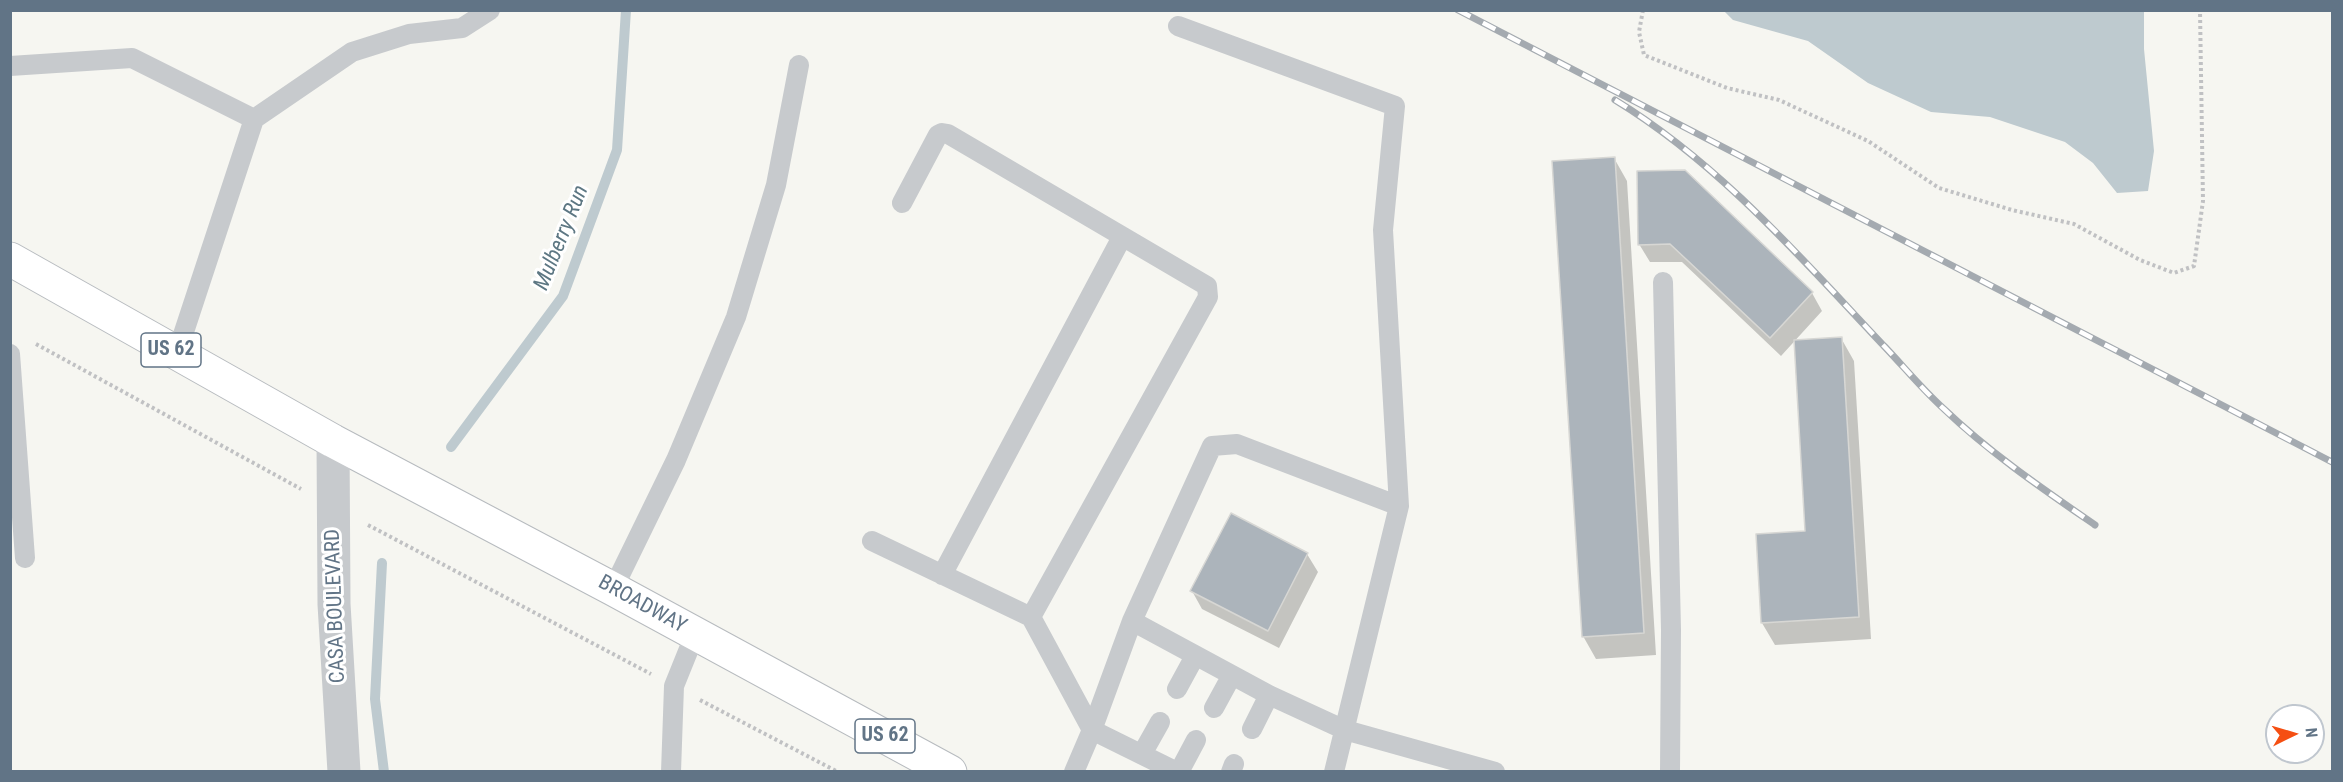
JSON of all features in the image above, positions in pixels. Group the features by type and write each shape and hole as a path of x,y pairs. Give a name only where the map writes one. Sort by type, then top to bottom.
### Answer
{"main road":[{"name":"US 62","path":"10,259 333,441"},
{"name":"BROADWAY","path":"333,441 950,771"}],"street":[{"name":"CASA BOULEVARD","path":"333,441 334,604 344,771"}],"lane":[{"path":"177,353 254,119 352,52 409,34 462,28 490,10"},
{"path":"1178,26 1395,106 1383,230 1399,506 1334,771"},
{"path":"10,66 132,58 254,119"},
{"path":"613,589 676,460 736,317 776,185 799,65"},
{"path":"902,203 938,135 942,133 1207,286 1208,297 1031,617"},
{"path":"942,575 1122,237"},
{"path":"1663,282 1671,630 1670,771"},
{"path":"10,354 25,558"},
{"path":"1074,771 1092,730 1132,621 1212,446 1237,444 1399,506"},
{"path":"872,541 1031,617 1092,730 1178,771 1196,740"},
{"path":"1132,621 1269,695 1345,730 1495,771"},
{"path":"671,771 674,686 695,634"},
{"path":"1177,689 1195,657"},
{"path":"1214,708 1232,675"},
{"path":"1252,729 1269,695"},
{"path":"1142,754 1160,722"}],"path":[{"path":"1643,10 1639,32 1644,55 1727,88 1779,100 1868,141 1939,188 2012,210 2074,224 2140,260 2175,273 2194,266 2203,201 2200,10"},
{"path":"29,340 332,506 838,771"}],"shaded area":[{"path":"1724,11 2144,11 2144,49 2154,151 2148,191 2117,193 2093,163 2065,142 1990,117 1931,112 1868,83 1808,41 1733,20"}],"building":[{"path":"1615,157 1644,633 1582,637 1552,161"},
{"path":"1685,170 1813,292 1770,338 1670,244 1638,245 1637,171"},
{"path":"1842,337 1859,617 1761,623 1756,534 1805,531 1794,340"},
{"path":"1231,513 1308,553 1268,631 1190,591"}],"waterway":[{"name":"Mulberry Run","path":"451,447 563,296 617,150 626,10"},
{"name":"Mulberry Run","path":"382,563 375,699 384,772"}],"railway":[{"path":"1458,10 2332,462"},
{"path":"1615,100 1690,153 1758,214 1929,394 1980,441 2095,525"}]}
